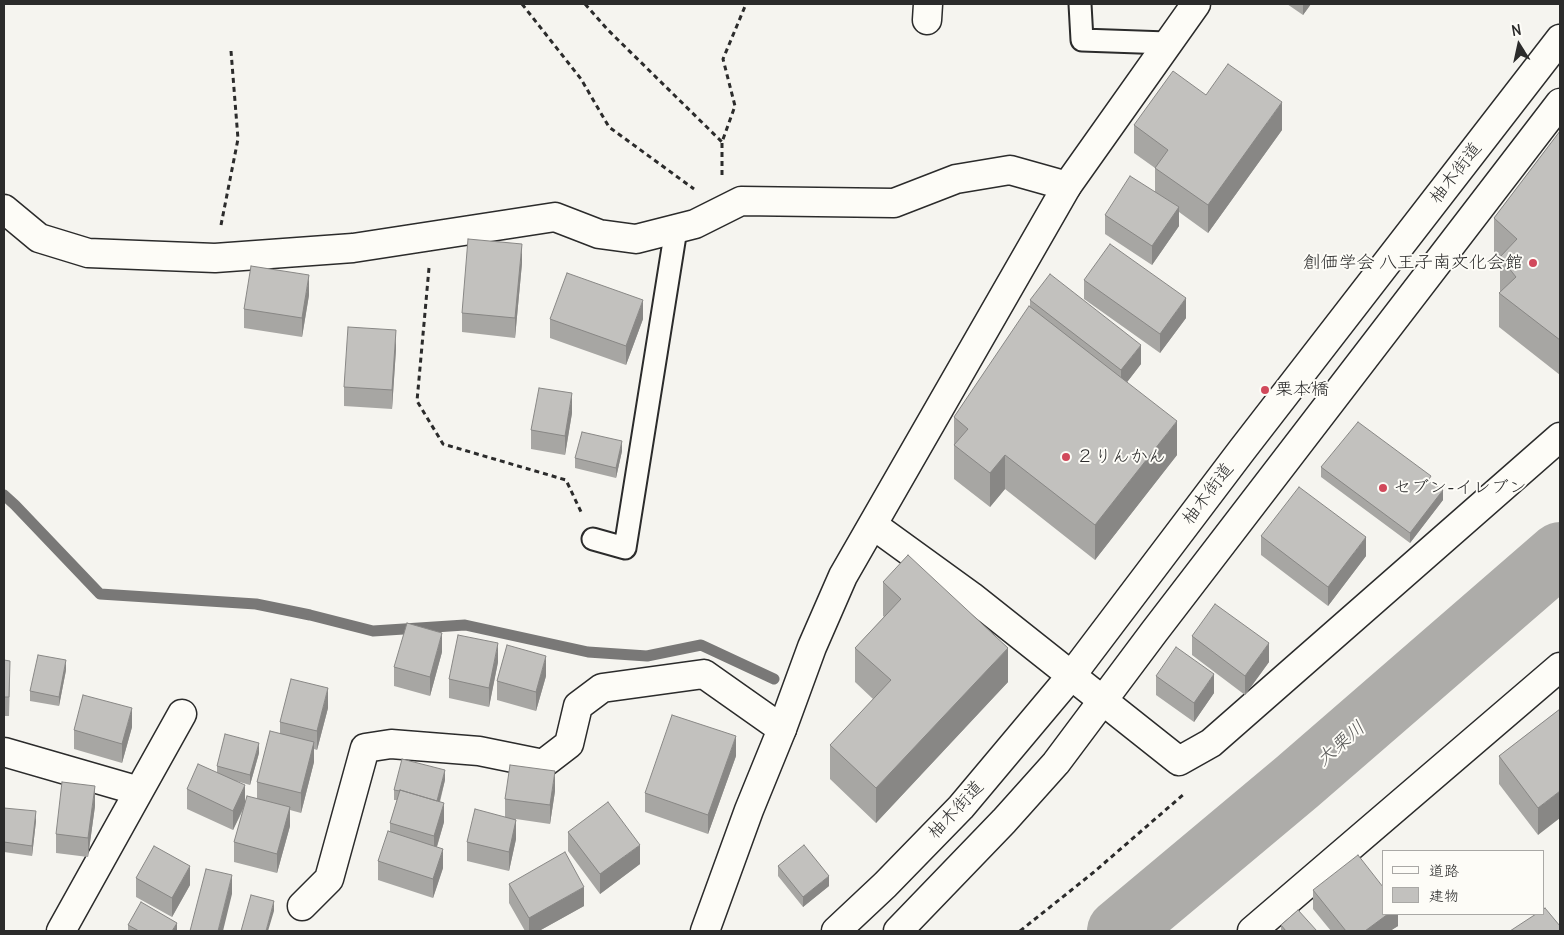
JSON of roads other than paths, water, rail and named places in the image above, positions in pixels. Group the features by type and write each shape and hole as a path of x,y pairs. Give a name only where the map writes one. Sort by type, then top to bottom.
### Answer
{"street":[{"path":"705,931 812,647 843,576 1067,186 1196,4"},
{"name":"柚木街道","path":"836,931 885,885 961,806 1071,676 1242,450 1560,39"},
{"path":"898,931 1056,763 1332,398 1560,104"},
{"path":"4,209 39,238 88,253 215,258 353,248 555,216 599,234 636,239 695,224 741,201 894,203 956,179 1010,170 1067,186"},
{"path":"873,525 970,596 1179,761 1210,743 1560,437"},
{"path":"1252,931 1560,667"},
{"path":"302,906 329,880 365,748 391,744 479,750 543,764 569,744 578,706 602,688 704,674 782,729"},
{"path":"61,931 182,714"},
{"path":"4,752 139,791"}],"lane":[{"path":"1080,4 1082,40 1167,43"},
{"path":"593,539 625,548 676,229"}],"waterway":[{"path":"4,495 100,594 256,604 373,631 465,625 588,652 647,656 701,645 774,679"},
{"name":"大栗川","path":"1119,931 1297,782 1560,554"}],"place":[{"name":"創価学会 八王子南文化会館","path":"1533,263"},
{"name":"栗本橋","path":"1265,390"},
{"name":"２りんかん","path":"1066,457"},
{"name":"セブン-イレブン","path":"1383,488"}]}
